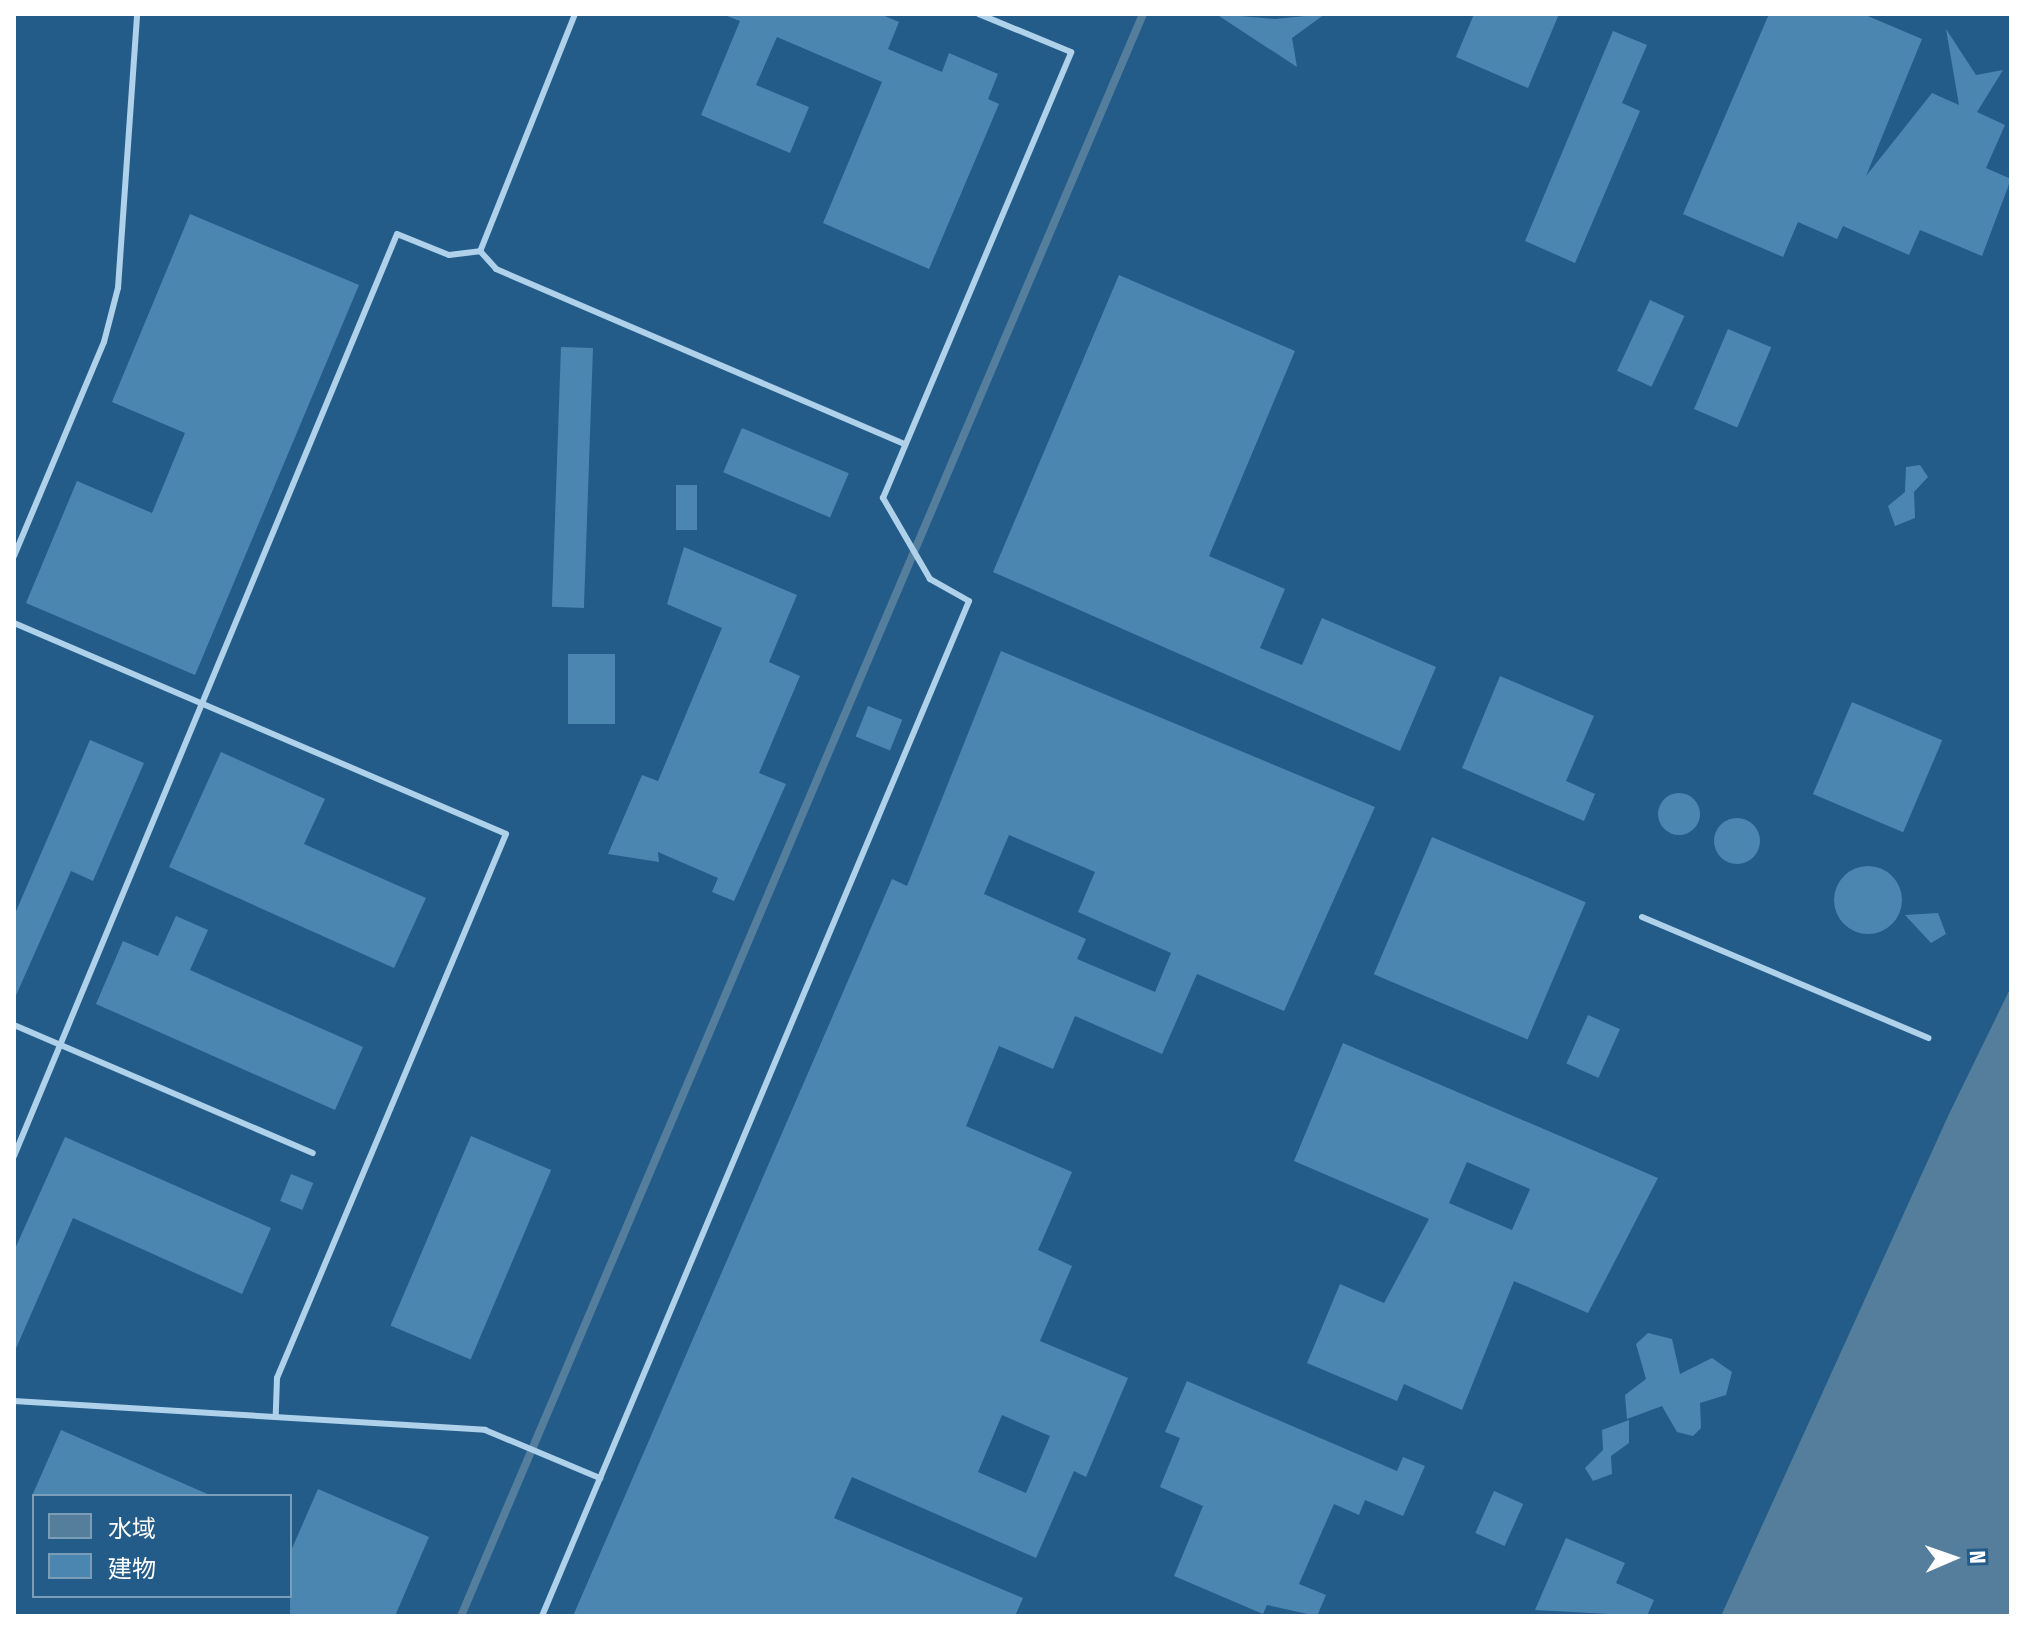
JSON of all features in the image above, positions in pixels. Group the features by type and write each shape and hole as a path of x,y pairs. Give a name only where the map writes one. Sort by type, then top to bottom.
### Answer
{"lane":[{"path":"14,556 104,342 118,288 137,14"},
{"path":"480,251 575,14"},
{"path":"542,1616 969,601 930,579 883,498 1071,52 979,14"},
{"path":"14,1156 397,234 449,255 480,251"},
{"path":"480,251 496,269 905,444"},
{"path":"14,623 506,834 277,1378 276,1416"},
{"path":"1642,917 1928,1038"},
{"path":"14,1025 313,1153"},
{"path":"14,1401 485,1430 600,1478"}],"water":[{"path":"2011,987 2011,1616 1721,1616 1949,1114"}],"building":[{"path":"722,14 880,14 899,22 888,49 942,72 949,53 998,74 988,99 999,104 929,269 823,223 882,82 777,37 756,85 809,107 790,153 701,115 740,21"},
{"path":"1216,14 1275,19 1325,14 1292,38 1297,67"},
{"path":"1474,14 1559,14 1528,88 1456,57"},
{"path":"1769,14 1863,14 1922,39 1866,176 1932,93 1959,105 1946,29 1976,75 2003,70 1977,112 2005,125 1986,168 2011,179 1982,256 1920,230 1909,255 1843,226 1837,239 1798,222 1783,257 1683,214"},
{"path":"1613,31 1647,45 1622,103 1640,111 1575,263 1525,241"},
{"path":"190,214 359,285 195,675 26,603 77,481 152,513 185,433 112,402"},
{"path":"1119,275 1295,351 1209,556 1285,589 1260,648 1302,665 1322,618 1436,667 1400,751 993,572"},
{"path":"1650,300 1684,316 1651,387 1617,371"},
{"path":"1728,329 1771,347 1737,427 1694,409"},
{"path":"561,347 593,348 584,608 552,607"},
{"path":"742,428 849,473 830,518 723,472"},
{"path":"1920,465 1928,477 1914,492 1915,518 1895,526 1888,506 1905,492 1906,467"},
{"path":"676,485 697,485 697,530 676,530"},
{"path":"684,547 797,595 769,662 800,676 759,773 786,784 734,901 712,892 718,878 658,852 659,862 608,854 642,775 658,781 722,628 667,604"},
{"path":"1001,651 1375,807 1284,1011 1197,974 1162,1054 1075,1016 1053,1069 999,1046 966,1126 1072,1172 1038,1250 1072,1266 1040,1341 1128,1378 1086,1477 1074,1471 1036,1558 852,1477 834,1518 1023,1598 1015,1616 573,1616 892,879 907,886","holes":["1009,835 1095,872 1078,912 1171,953 1155,992 1077,959 1086,939 984,894","1002,1415 1050,1436 1026,1493 978,1472"]},
{"path":"568,654 615,654 615,724 568,724"},
{"path":"1500,676 1594,716 1566,781 1595,794 1584,821 1462,768"},
{"path":"1852,702 1942,740 1903,832 1813,794"},
{"path":"868,706 902,720 890,750 856,737"},
{"path":"90,740 144,763 93,881 71,871 14,1000 14,916"},
{"path":"221,752 325,799 304,844 426,898 394,968 169,867"},
{"path":"1679,793 1694,799 1700,814 1694,829 1679,835 1664,829 1658,814 1664,799"},
{"path":"1737,818 1754,824 1760,841 1754,858 1737,864 1720,858 1714,841 1720,824"},
{"path":"1432,837 1586,902 1528,1039 1374,974"},
{"path":"1868,866 1892,876 1902,900 1892,924 1868,934 1844,924 1834,900 1844,876"},
{"path":"1938,913 1946,934 1931,943 1905,915"},
{"path":"176,916 208,930 190,970 363,1047 335,1110 96,1004 123,941 158,956"},
{"path":"1588,1015 1620,1029 1598,1078 1566,1063"},
{"path":"1343,1043 1658,1178 1588,1313 1514,1281 1462,1410 1404,1384 1397,1401 1307,1363 1340,1284 1384,1303 1429,1219 1294,1161","holes":["1467,1162 1530,1189 1512,1230 1449,1203"]},
{"path":"471,1136 551,1170 471,1360 391,1326"},
{"path":"65,1137 271,1228 242,1294 73,1218 14,1353 14,1251"},
{"path":"291,1174 313,1183 302,1210 280,1201"},
{"path":"1648,1333 1672,1339 1680,1374 1712,1358 1732,1372 1726,1395 1700,1403 1701,1428 1693,1436 1677,1432 1662,1406 1627,1419 1625,1395 1646,1379 1636,1344"},
{"path":"1187,1381 1397,1471 1403,1457 1425,1466 1403,1516 1365,1500 1359,1515 1334,1504 1299,1584 1326,1595 1317,1616 1267,1605 1263,1614 1174,1576 1203,1506 1160,1487 1180,1438 1165,1432"},
{"path":"1629,1420 1629,1443 1611,1456 1612,1474 1593,1481 1585,1468 1603,1450 1602,1430"},
{"path":"61,1430 207,1494 33,1494"},
{"path":"318,1489 429,1537 395,1616 290,1616 292,1548"},
{"path":"1494,1491 1523,1504 1505,1546 1475,1533"},
{"path":"1566,1538 1625,1563 1616,1583 1654,1600 1647,1616 1535,1610"}],"waterway":[{"path":"461,1616 1143,14"}]}
